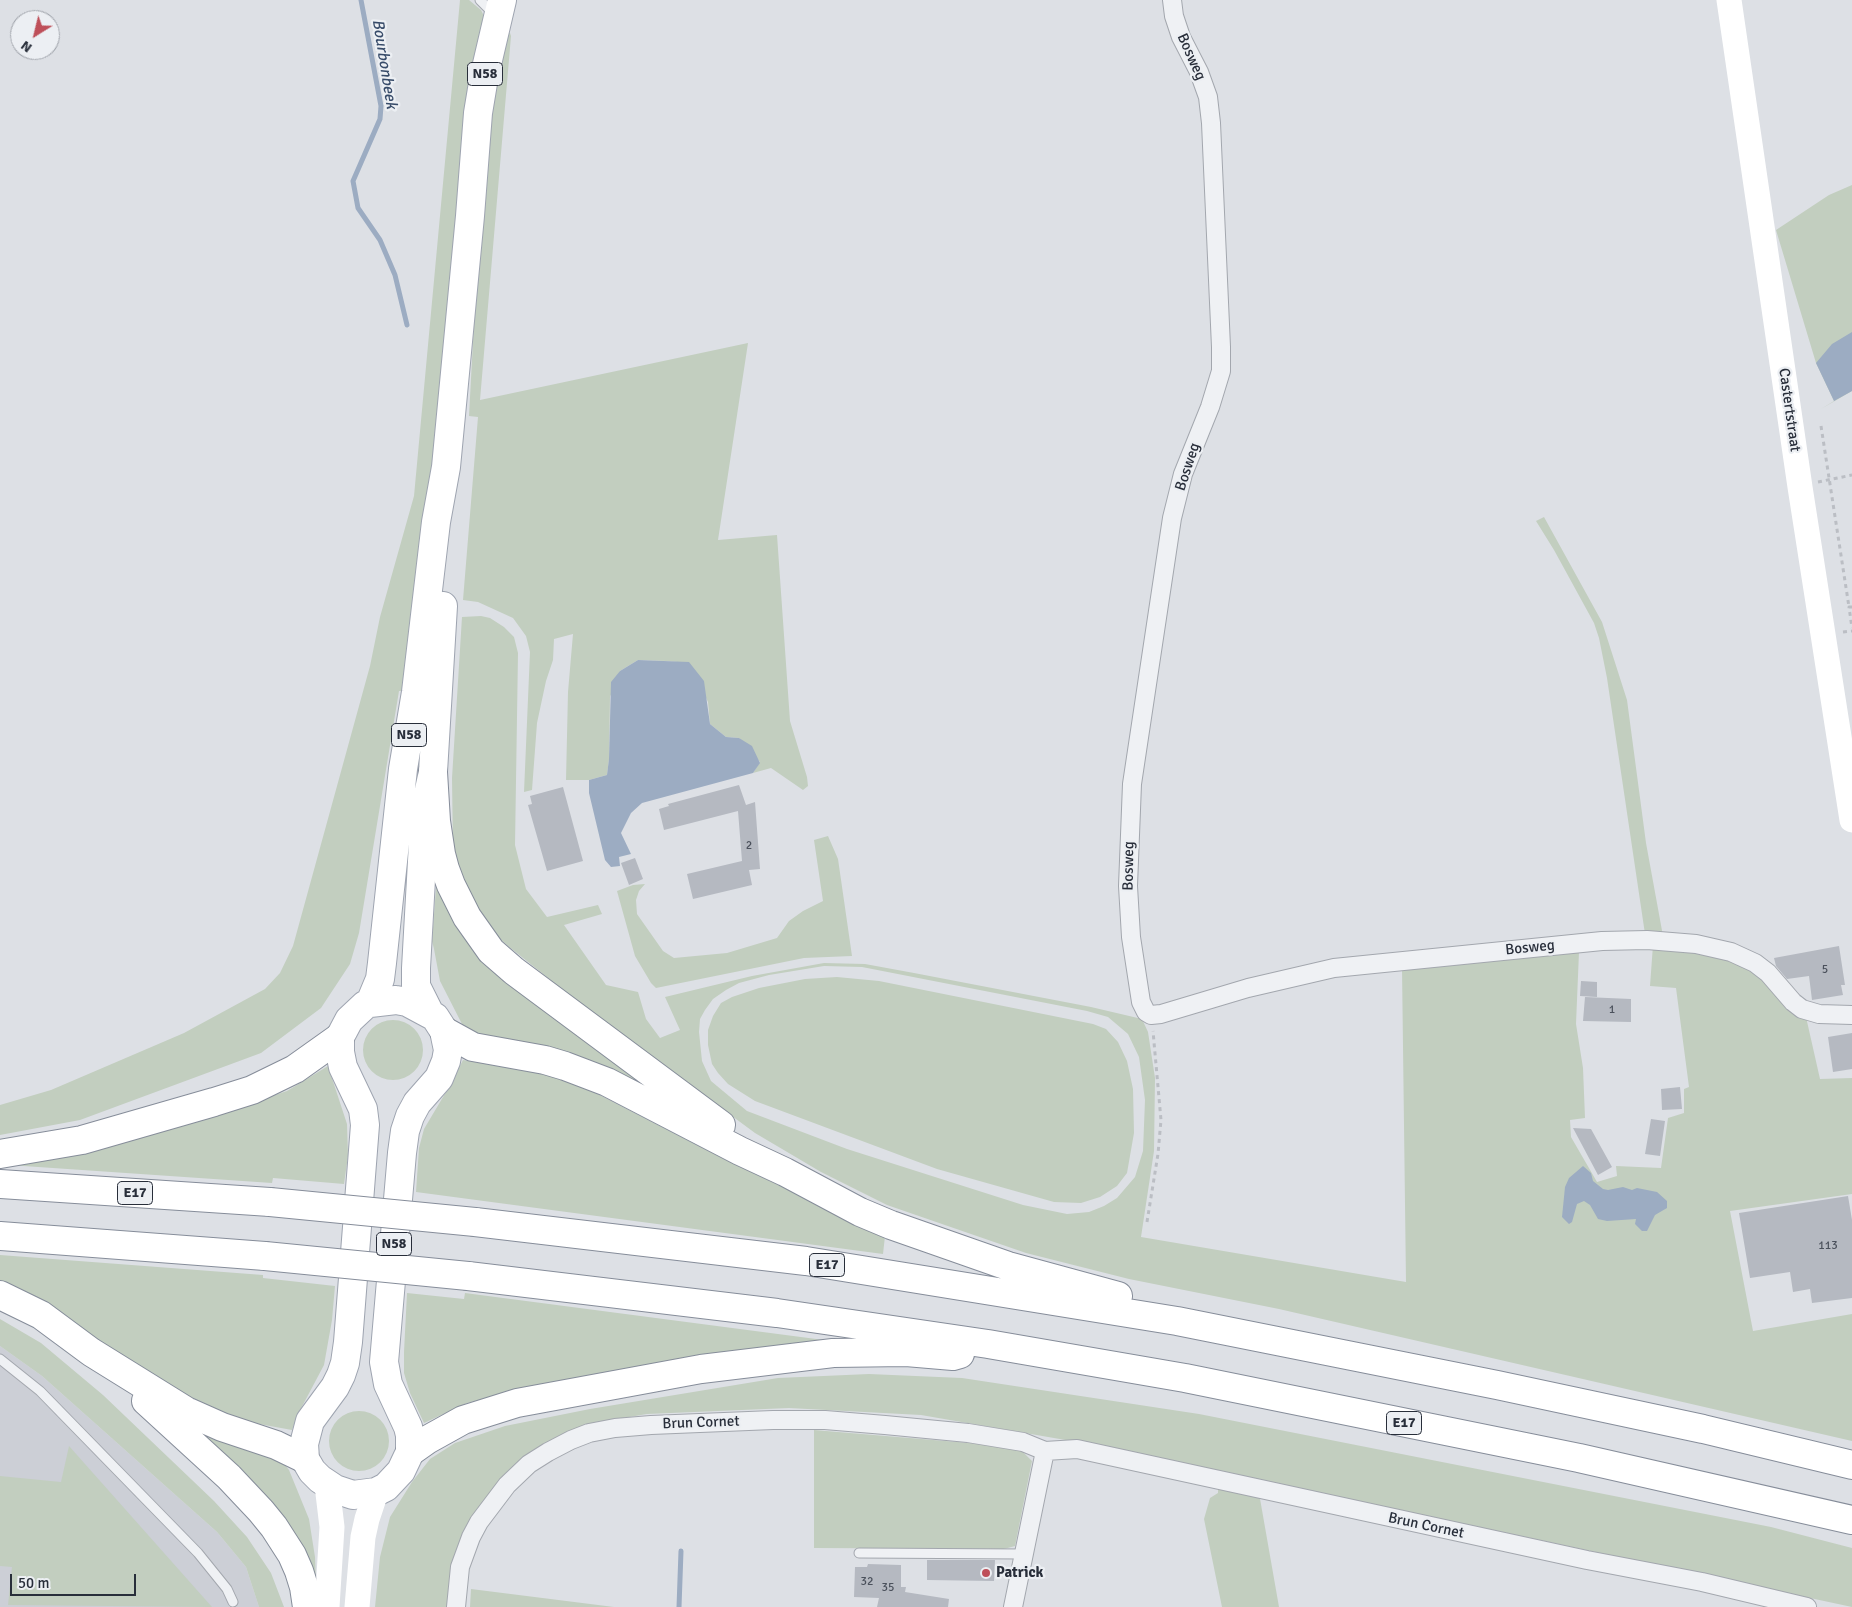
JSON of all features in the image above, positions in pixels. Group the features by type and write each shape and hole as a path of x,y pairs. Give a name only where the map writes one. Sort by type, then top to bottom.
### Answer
{"main road":[{"name":"Castertstraat","path":"1729,0 1800,487 1852,820"},
{"name":"N58","path":"410,1452 408,1427 392,1394 385,1373 386,1333 405,1131 413,1109 434,1085 444,1070 448,1050 437,1022 416,986 416,968 425,808 433,772 443,606 446,467 478,113 494,4"},
{"name":"N58","path":"305,1459 304,1444 308,1428 341,1375 348,1342 365,1125 363,1109 343,1067 340,1037 354,1014 370,1003 380,979 403,769 416,692 436,522 446,467"},
{"path":"433,772 436,821 445,869 467,917 492,951 521,977 785,1172"},
{"path":"370,1003 396,1000 407,1002 473,1047 545,1060 586,1073 785,1172 860,1212 900,1229 1008,1266 1114,1294 1177,1321"},
{"path":"0,1154 82,1140 252,1090 294,1069 340,1037"},
{"name":"E17","path":"0,1184 270,1202 475,1222 806,1261 1177,1321 1703,1428 1852,1465"},
{"name":"E17","path":"0,1236 265,1256 468,1276 777,1312 988,1344 1185,1378 1560,1454 1852,1520"},
{"path":"0,1295 41,1316 91,1352 186,1411 222,1427 276,1445 305,1459 312,1471 327,1484 341,1492 353,1495 376,1492 386,1487 395,1479 406,1464 410,1452 427,1440 463,1420 517,1403 701,1369 773,1359 833,1353 870,1352 953,1356 988,1344"},
{"path":"91,1352 218,1467 261,1511 292,1555 304,1587 307,1607"},
{"path":"326,1607 332,1527 327,1484"},
{"path":"357,1607 363,1537 376,1492"}],"street":[{"name":"Bosweg","path":"1172,0 1174,16 1181,37 1199,72 1212,123 1221,371 1183,474 1172,518 1132,784 1128,886 1131,937 1141,1002 1146,1012 1151,1015 1248,988 1334,968 1602,941 1647,940 1696,944 1732,952 1755,963 1768,973 1793,1002 1802,1009 1819,1014 1852,1015"},
{"name":"Brun Cornet","path":"456,1607 460,1567 479,1522 497,1496 529,1464 548,1452 589,1433 615,1428 773,1420 825,1420 968,1433 1023,1442 1045,1451 1077,1449 1587,1560 1702,1582 1807,1607"},
{"path":"1012,1607 1045,1451"}],"lane":[{"path":"0,1359 40,1391 198,1553 227,1589 233,1602"},
{"path":"859,1553 1023,1554"}],"path":[{"path":"1821,426 1852,628"},
{"path":"1800,487 1852,475"},
{"path":"1147,1222 1158,1154 1161,1120 1151,1015"}],"shaded area":[{"path":"0,1346 42,1376 217,1532 246,1567 259,1607 0,1607"}],"green space":[{"path":"460,0 469,0 481,10 485,18 436,451 406,696 401,696 402,691 399,691 359,933 350,964 321,1008 261,1053 80,1120 0,1135 0,1105 51,1090 184,1033 265,989 280,973 293,946 370,666 380,617 414,496"},
{"path":"508,33 511,36 480,400 748,343 718,540 777,535 790,721 807,777 808,786 803,790 771,768 753,773 760,762 739,738 726,737 710,724 708,702 689,663 666,661 638,660 620,671 610,697 607,775 589,780 566,780 568,692 573,634 554,639 553,660 546,681 537,723 532,790 524,792 530,652 526,636 513,618 478,602 463,600 478,417 469,416 482,173 490,106"},
{"path":"1852,185 1852,391 1821,409 1834,401 1816,363 1776,230 1829,195"},
{"path":"1544,517 1602,622 1627,700 1646,843 1663,936 1645,934 1607,678 1599,638 1594,623 1536,521"},
{"path":"481,616 490,618 504,627 514,637 518,653 515,845 526,889 547,917 598,905 602,914 564,925 606,985 638,992 646,1019 660,1038 680,1030 665,997 752,976 824,963 865,964 1091,1007 1142,1019 1148,1032 1155,1078 1154,1151 1141,1237 1406,1282 1402,968 1579,952 1576,1024 1583,1068 1585,1118 1570,1120 1571,1137 1597,1182 1617,1176 1616,1166 1661,1168 1668,1118 1684,1113 1684,1089 1689,1087 1676,988 1650,986 1653,945 1713,952 1753,968 1806,1017 1820,1079 1852,1078 1852,1194 1730,1211 1753,1331 1852,1314 1852,1441 1279,1309 1129,1279 1026,1253 887,1205 821,1172 755,1133 587,1009 508,946 479,920 461,890 453,851 452,778 462,617","holes":["824,966 862,967 1087,1011 1108,1017 1128,1034 1139,1057 1145,1100 1143,1151 1135,1177 1117,1198 1089,1212 1067,1214 1023,1205 847,1149 747,1111 711,1081 702,1061 699,1032 700,1019 713,999 739,983 769,975"]},
{"path":"828,836 838,859 852,956 804,958 656,988 651,983 635,956 617,891 633,885 645,884 639,891 636,900 637,914 663,951 674,958 727,953 777,938 789,921 803,911 823,901 814,840"},
{"path":"437,887 650,1088 484,1040 463,1026 440,981 432,941"},
{"path":"837,977 879,981 1093,1024 1106,1029 1118,1042 1127,1061 1133,1089 1134,1133 1127,1173 1117,1186 1100,1197 1081,1203 1054,1202 937,1169 755,1101 728,1084 718,1073 712,1064 708,1045 708,1030 713,1016 721,1003 732,997 759,988 805,979"},
{"path":"393,1020 409,1025 414,1029 418,1034 423,1050 418,1066 414,1071 409,1075 393,1080 377,1075 372,1071 368,1066 363,1050 368,1034 372,1029 377,1025"},
{"path":"463,1060 548,1075 586,1088 724,1159 885,1236 883,1254 416,1192 419,1148 424,1129"},
{"path":"328,1066 347,1124 348,1156 344,1184 273,1178 272,1183 9,1165 202,1119 287,1091"},
{"path":"0,1255 263,1275 263,1278 335,1286 332,1320 324,1365 297,1416 292,1430 248,1422 214,1411 155,1381 84,1330 0,1284"},
{"path":"407,1293 464,1299 465,1293 839,1342 518,1390 467,1403 424,1423 410,1393 404,1373"},
{"path":"0,1319 41,1343 103,1395 214,1501 247,1537 271,1573 284,1607 259,1607 246,1567 217,1532 42,1376 0,1346"},
{"path":"869,1374 962,1378 1199,1414 1771,1527 1852,1548 1852,1607 1106,1447 921,1415 789,1408 647,1414 594,1423 508,1475 449,1607 375,1607 380,1557 390,1517 412,1482 430,1459 455,1443 505,1426 590,1409 778,1378"},
{"path":"359,1411 375,1416 380,1420 384,1425 389,1441 384,1457 380,1462 375,1466 359,1471 343,1466 338,1462 334,1457 329,1441 334,1425 338,1420 343,1416"},
{"path":"187,1423 283,1462 289,1470 309,1519 315,1557 317,1607"},
{"path":"814,1430 993,1445 1020,1449 1032,1461 1015,1546 1004,1549 814,1548"},
{"path":"69,1446 212,1607 8,1605 12,1567 0,1566 0,1476 61,1482"},
{"path":"1218,1488 1259,1493 1279,1607 1222,1607 1204,1519 1210,1498 1218,1493"},
{"path":"471,1589 614,1607 470,1607"}],"water":[{"path":"1852,332 1852,391 1834,401 1816,363 1832,344"},
{"path":"638,660 689,662 704,681 710,724 726,737 739,738 752,746 760,763 753,773 642,803 631,813 621,833 631,854 619,857 620,866 611,867 605,860 589,793 589,780 607,775 611,682 620,671"},
{"path":"1583,1166 1591,1173 1593,1181 1603,1189 1623,1187 1632,1190 1637,1188 1657,1192 1667,1201 1667,1208 1655,1215 1647,1231 1642,1231 1635,1224 1636,1219 1607,1221 1598,1219 1590,1205 1584,1201 1577,1204 1572,1222 1569,1224 1562,1217 1565,1187 1569,1178"}],"building":[{"path":"739,785 746,805 755,802 760,869 749,870 752,885 693,899 687,874 742,861 738,811 664,830 659,809 669,806 668,804"},
{"path":"563,787 583,861 547,871 528,805 532,804 530,796"},
{"path":"635,858 643,879 629,885 621,863"},
{"path":"1839,946 1845,985 1841,985 1843,995 1812,1000 1809,976 1787,979 1776,966 1774,958"},
{"path":"1581,981 1597,982 1597,997 1580,996"},
{"path":"1585,997 1631,999 1631,1022 1583,1021"},
{"path":"1852,1033 1852,1069 1833,1072 1828,1037"},
{"path":"1680,1087 1682,1109 1662,1110 1661,1089"},
{"path":"1651,1119 1665,1121 1660,1156 1645,1154"},
{"path":"1573,1128 1591,1129 1612,1167 1598,1175"},
{"path":"1848,1196 1852,1220 1852,1298 1812,1303 1810,1289 1793,1292 1790,1272 1750,1278 1739,1213"},
{"path":"927,1560 995,1560 994,1581 927,1580"},
{"path":"868,1564 901,1565 901,1587 906,1587 905,1592 949,1599 948,1607 877,1607 879,1598 854,1597 855,1567 867,1567"}],"waterway":[{"name":"Bourbonbeek","path":"361,0 381,106 380,119 353,181 358,208 380,240 395,275 407,325"},
{"name":"Bourbonbeek","path":"679,1607 681,1551"}],"place":[{"name":"Patrick","path":"986,1573"}]}
